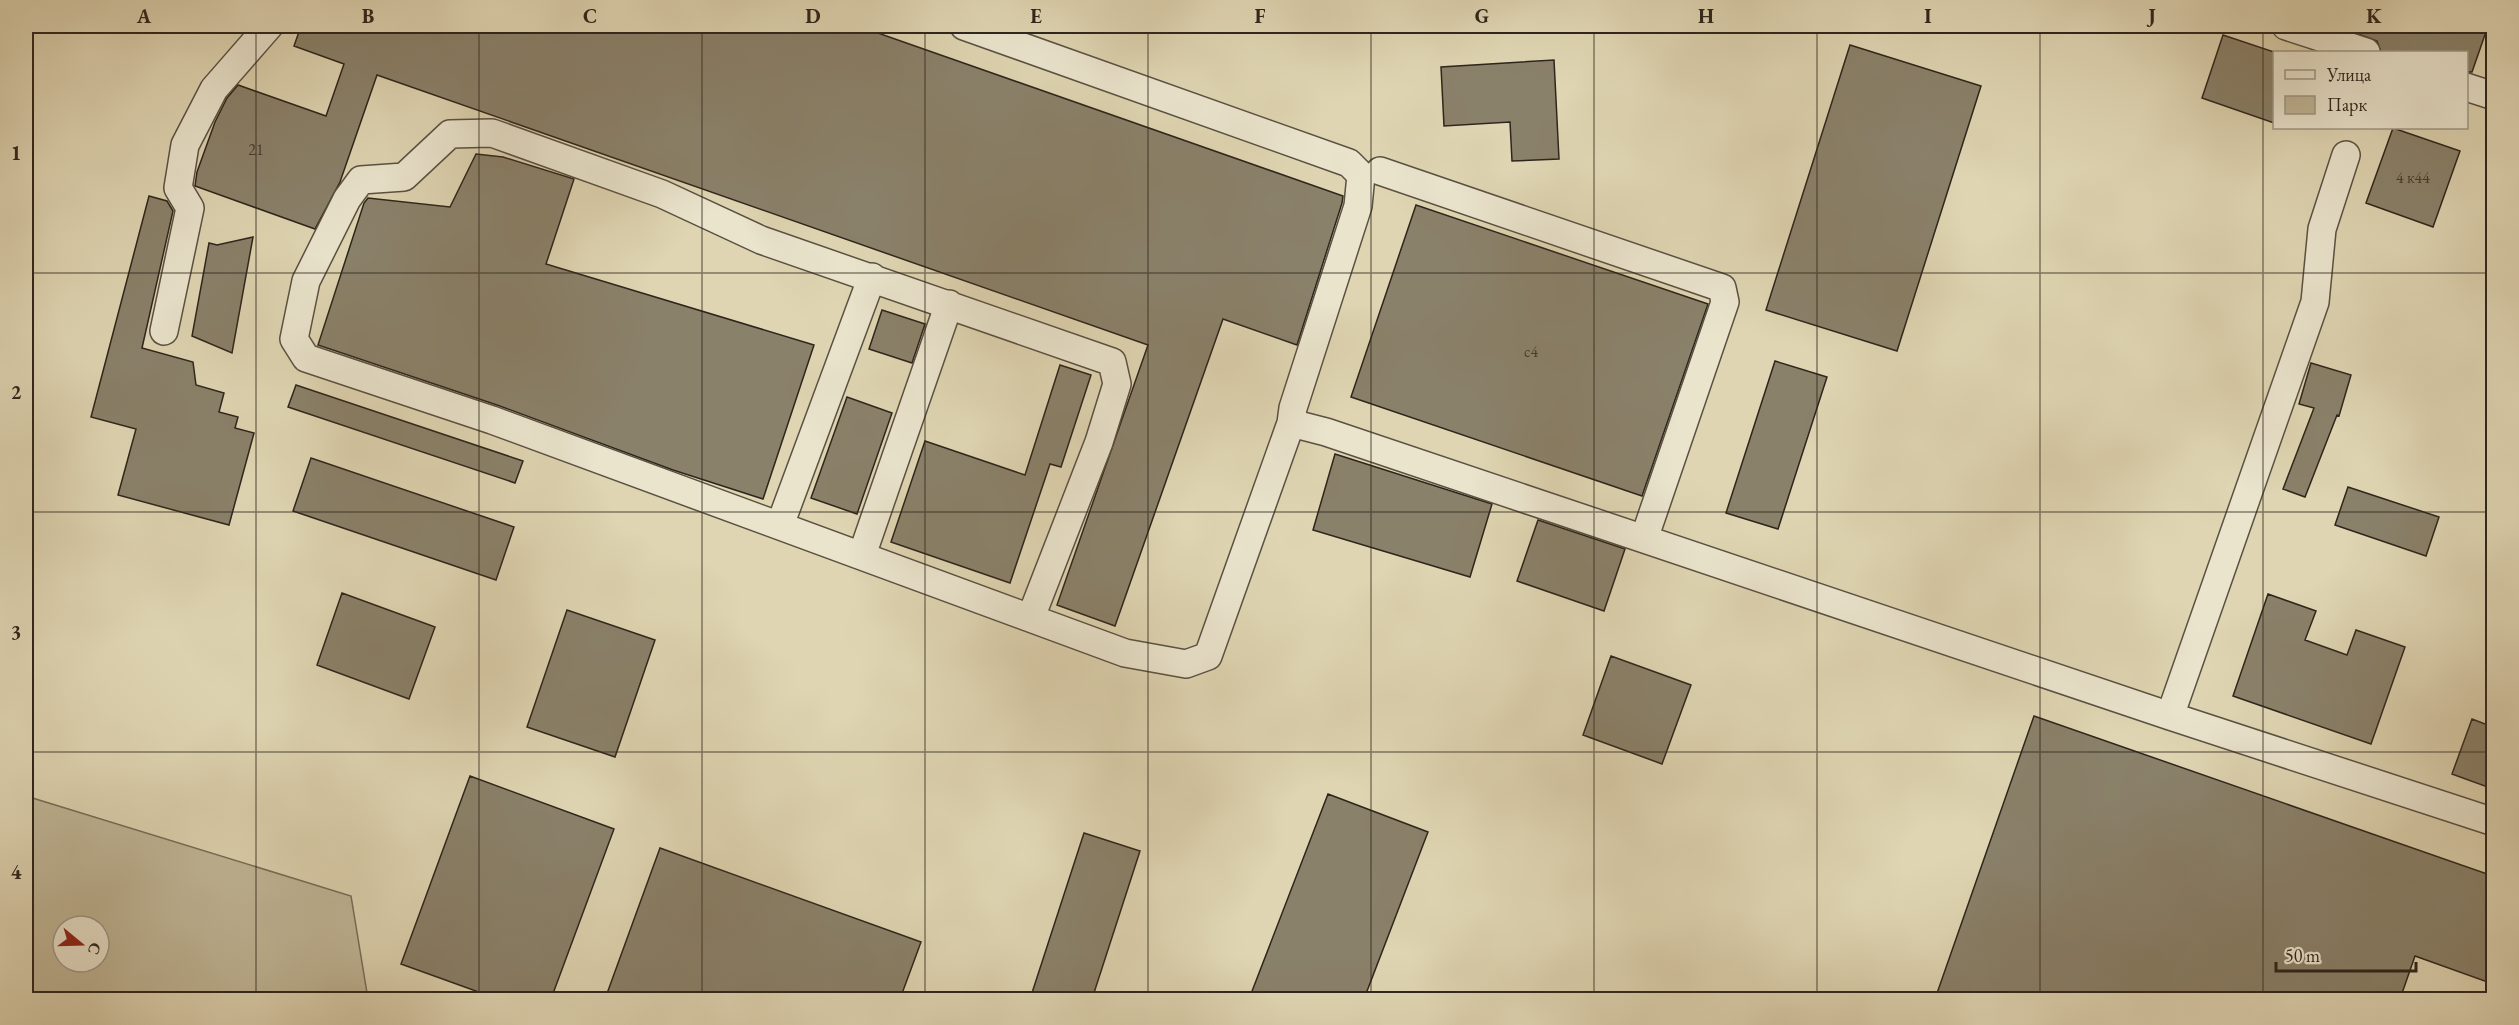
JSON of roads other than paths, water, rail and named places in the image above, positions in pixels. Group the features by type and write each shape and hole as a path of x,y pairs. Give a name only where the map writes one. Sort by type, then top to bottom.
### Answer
{"lane":[{"path":"164,331 190,208 178,188 185,145 214,89 269,26"},
{"path":"964,26 1349,163 1361,175 1358,206 1293,408 1291,423 1208,656 1186,664 1125,652 492,420 306,357 294,339 306,281 347,199 361,180 404,177 450,134 492,133 662,194 761,240 1112,362 1117,384 1099,442 1031,617"},
{"path":"2286,26 2363,51"},
{"path":"2468,88 2493,96"},
{"path":"2170,716 2315,302 2322,229 2346,156"},
{"path":"1380,171 1722,288 1725,302 1644,539"},
{"path":"780,525 872,277"},
{"path":"862,555 949,304"},
{"path":"1291,423 1326,432 2170,716 2493,822"}]}
